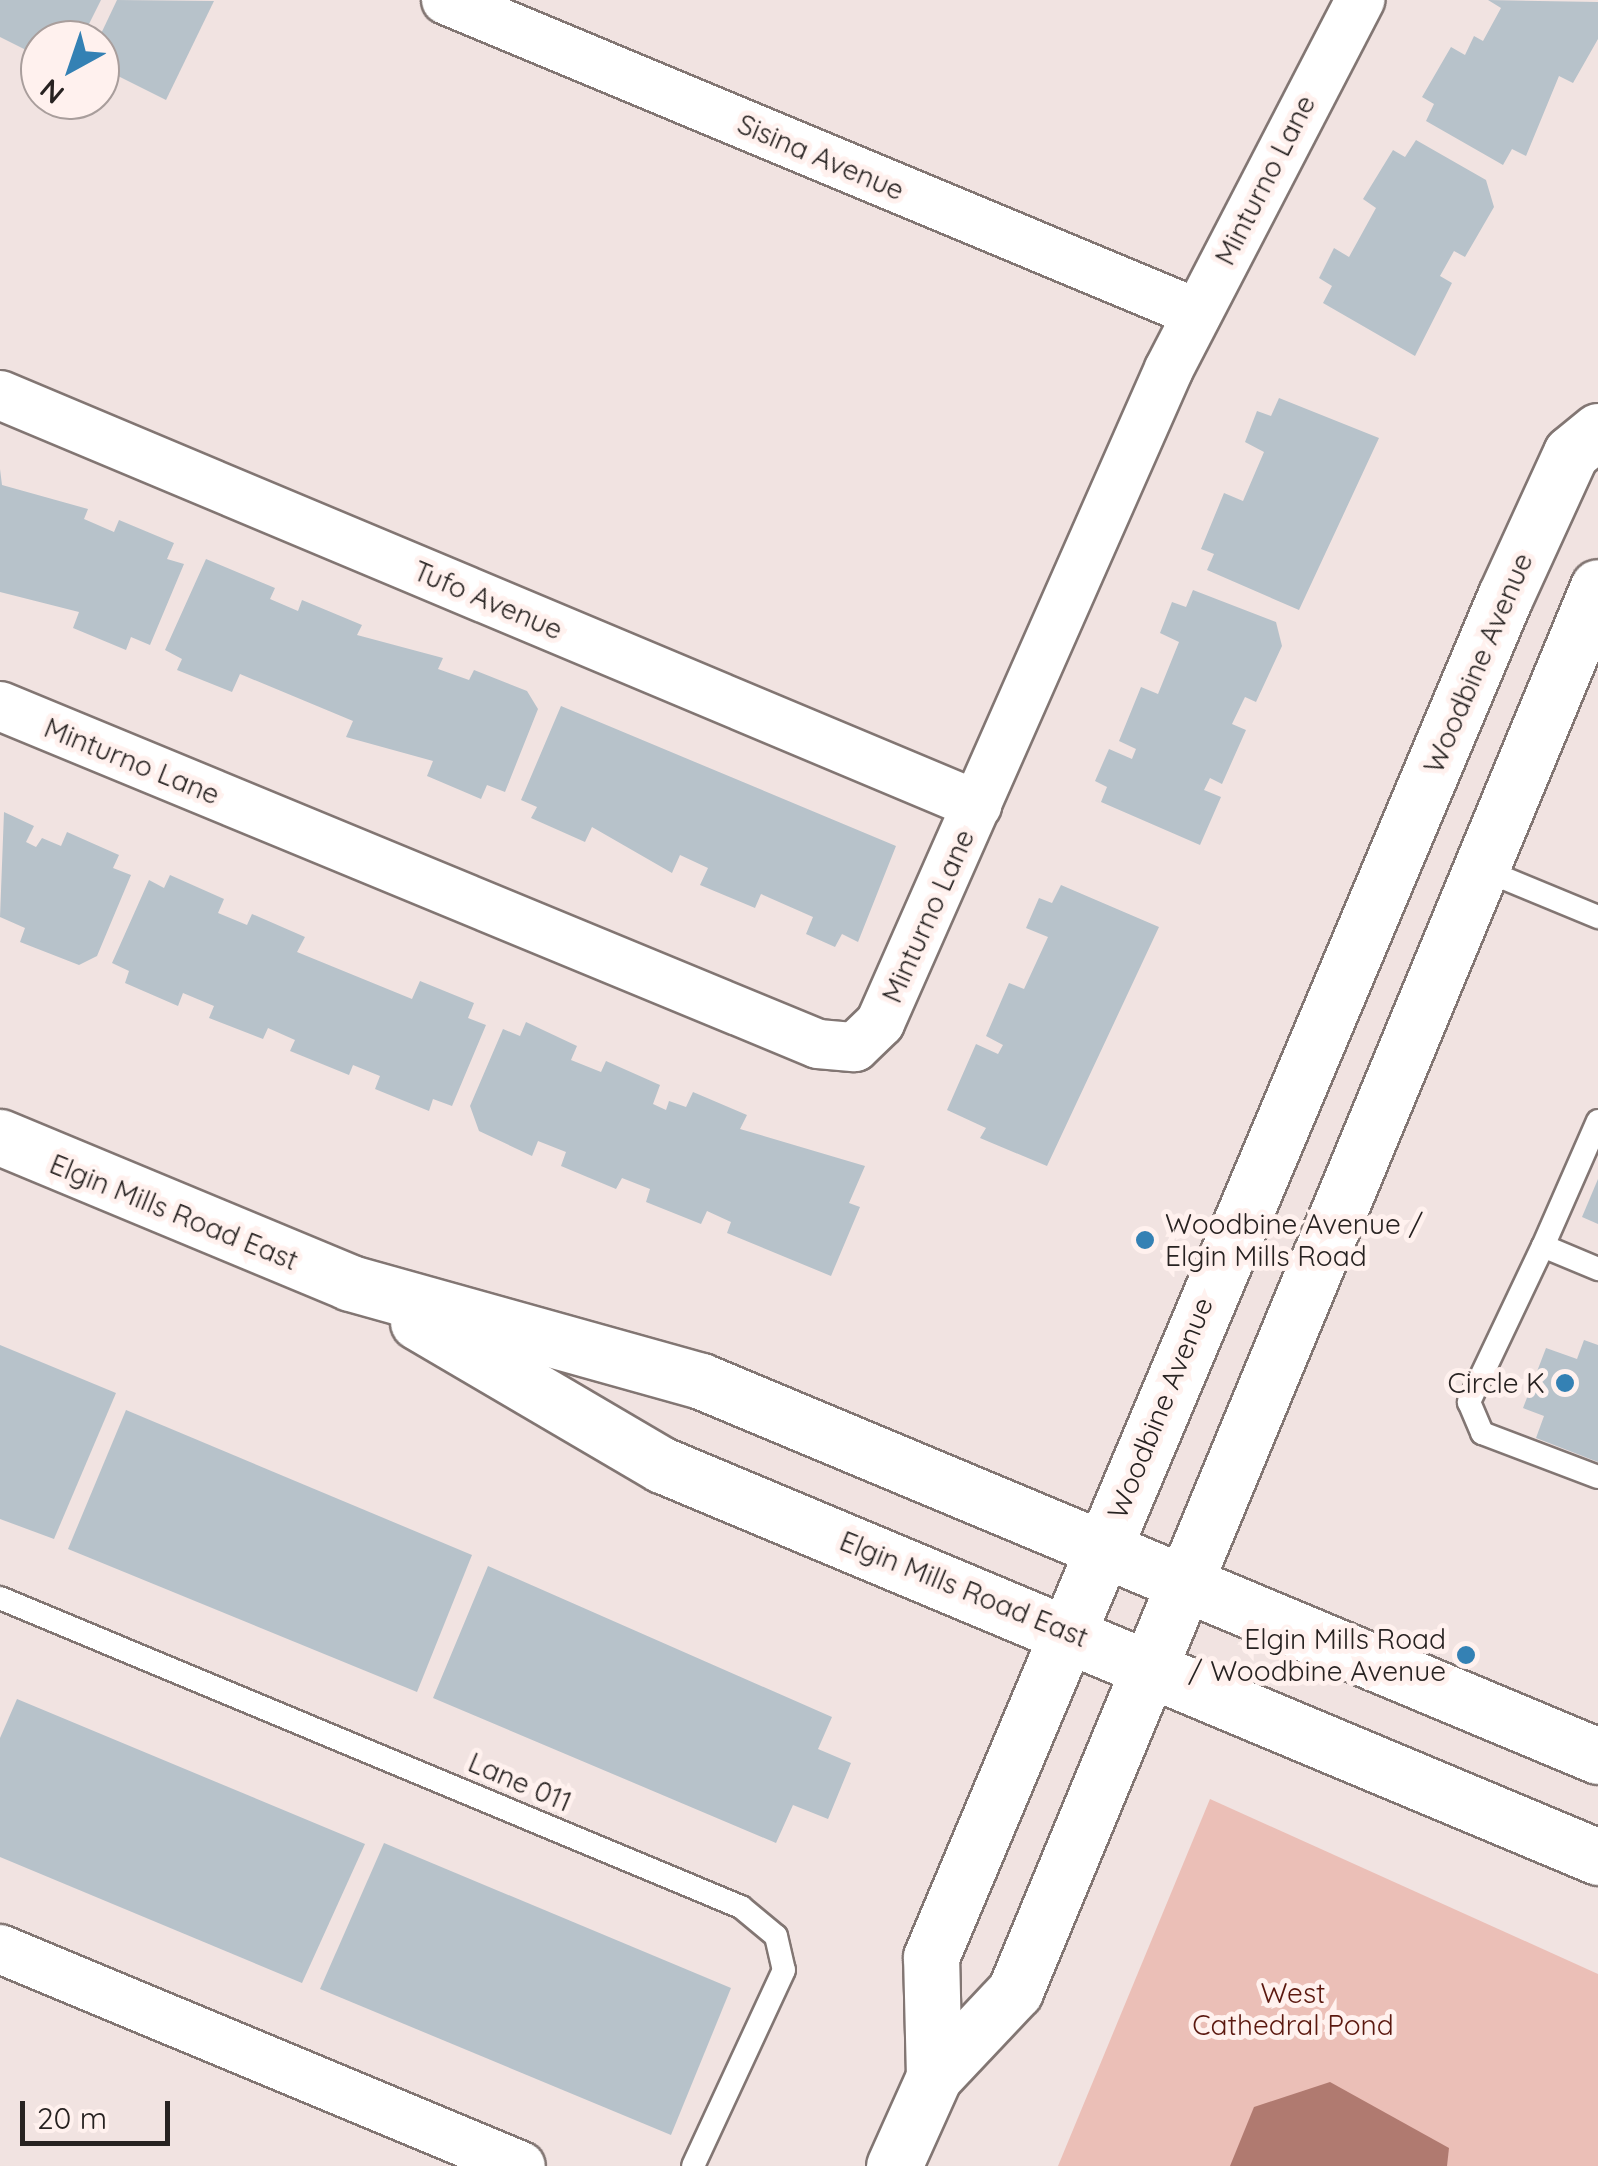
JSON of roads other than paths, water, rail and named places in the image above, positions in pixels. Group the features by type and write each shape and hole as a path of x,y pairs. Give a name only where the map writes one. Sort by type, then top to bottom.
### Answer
{"main road":[{"name":"Woodbine Avenue","path":"934,2077 931,1957 1504,597 1570,453 1598,431"},
{"name":"Woodbine Avenue","path":"894,2166 934,2077 1015,1991 1598,587"},
{"name":"Elgin Mills Road East","path":"0,1138 350,1283 701,1381 1598,1756"},
{"name":"Elgin Mills Road East","path":"350,1283 662,1464 1598,1857"}],"street":[{"name":"Sisina Avenue","path":"446,0 1196,313"},
{"name":"Minturno Lane","path":"0,706 818,1044 855,1046 880,1023 1196,313 1360,0"},
{"name":"Tufo Avenue","path":"0,396 977,806"},
{"path":"0,1948 521,2166"}],"lane":[{"path":"1482,869 1598,917"},
{"path":"1598,1121 1469,1402 1482,1433 1598,1477"},
{"path":"1543,1246 1598,1269"},
{"name":"Lane 011","path":"0,1598 741,1907 776,1936 784,1970 693,2166"}],"place":[{"name":"Woodbine Avenue / Elgin Mills Road","path":"1145,1240"},
{"name":"Circle K","path":"1565,1383"},
{"name":"Elgin Mills Road / Woodbine Avenue","path":"1466,1655"}],"park label":[{"name":"West Cathedral Pond","path":"1293,2009"}]}
